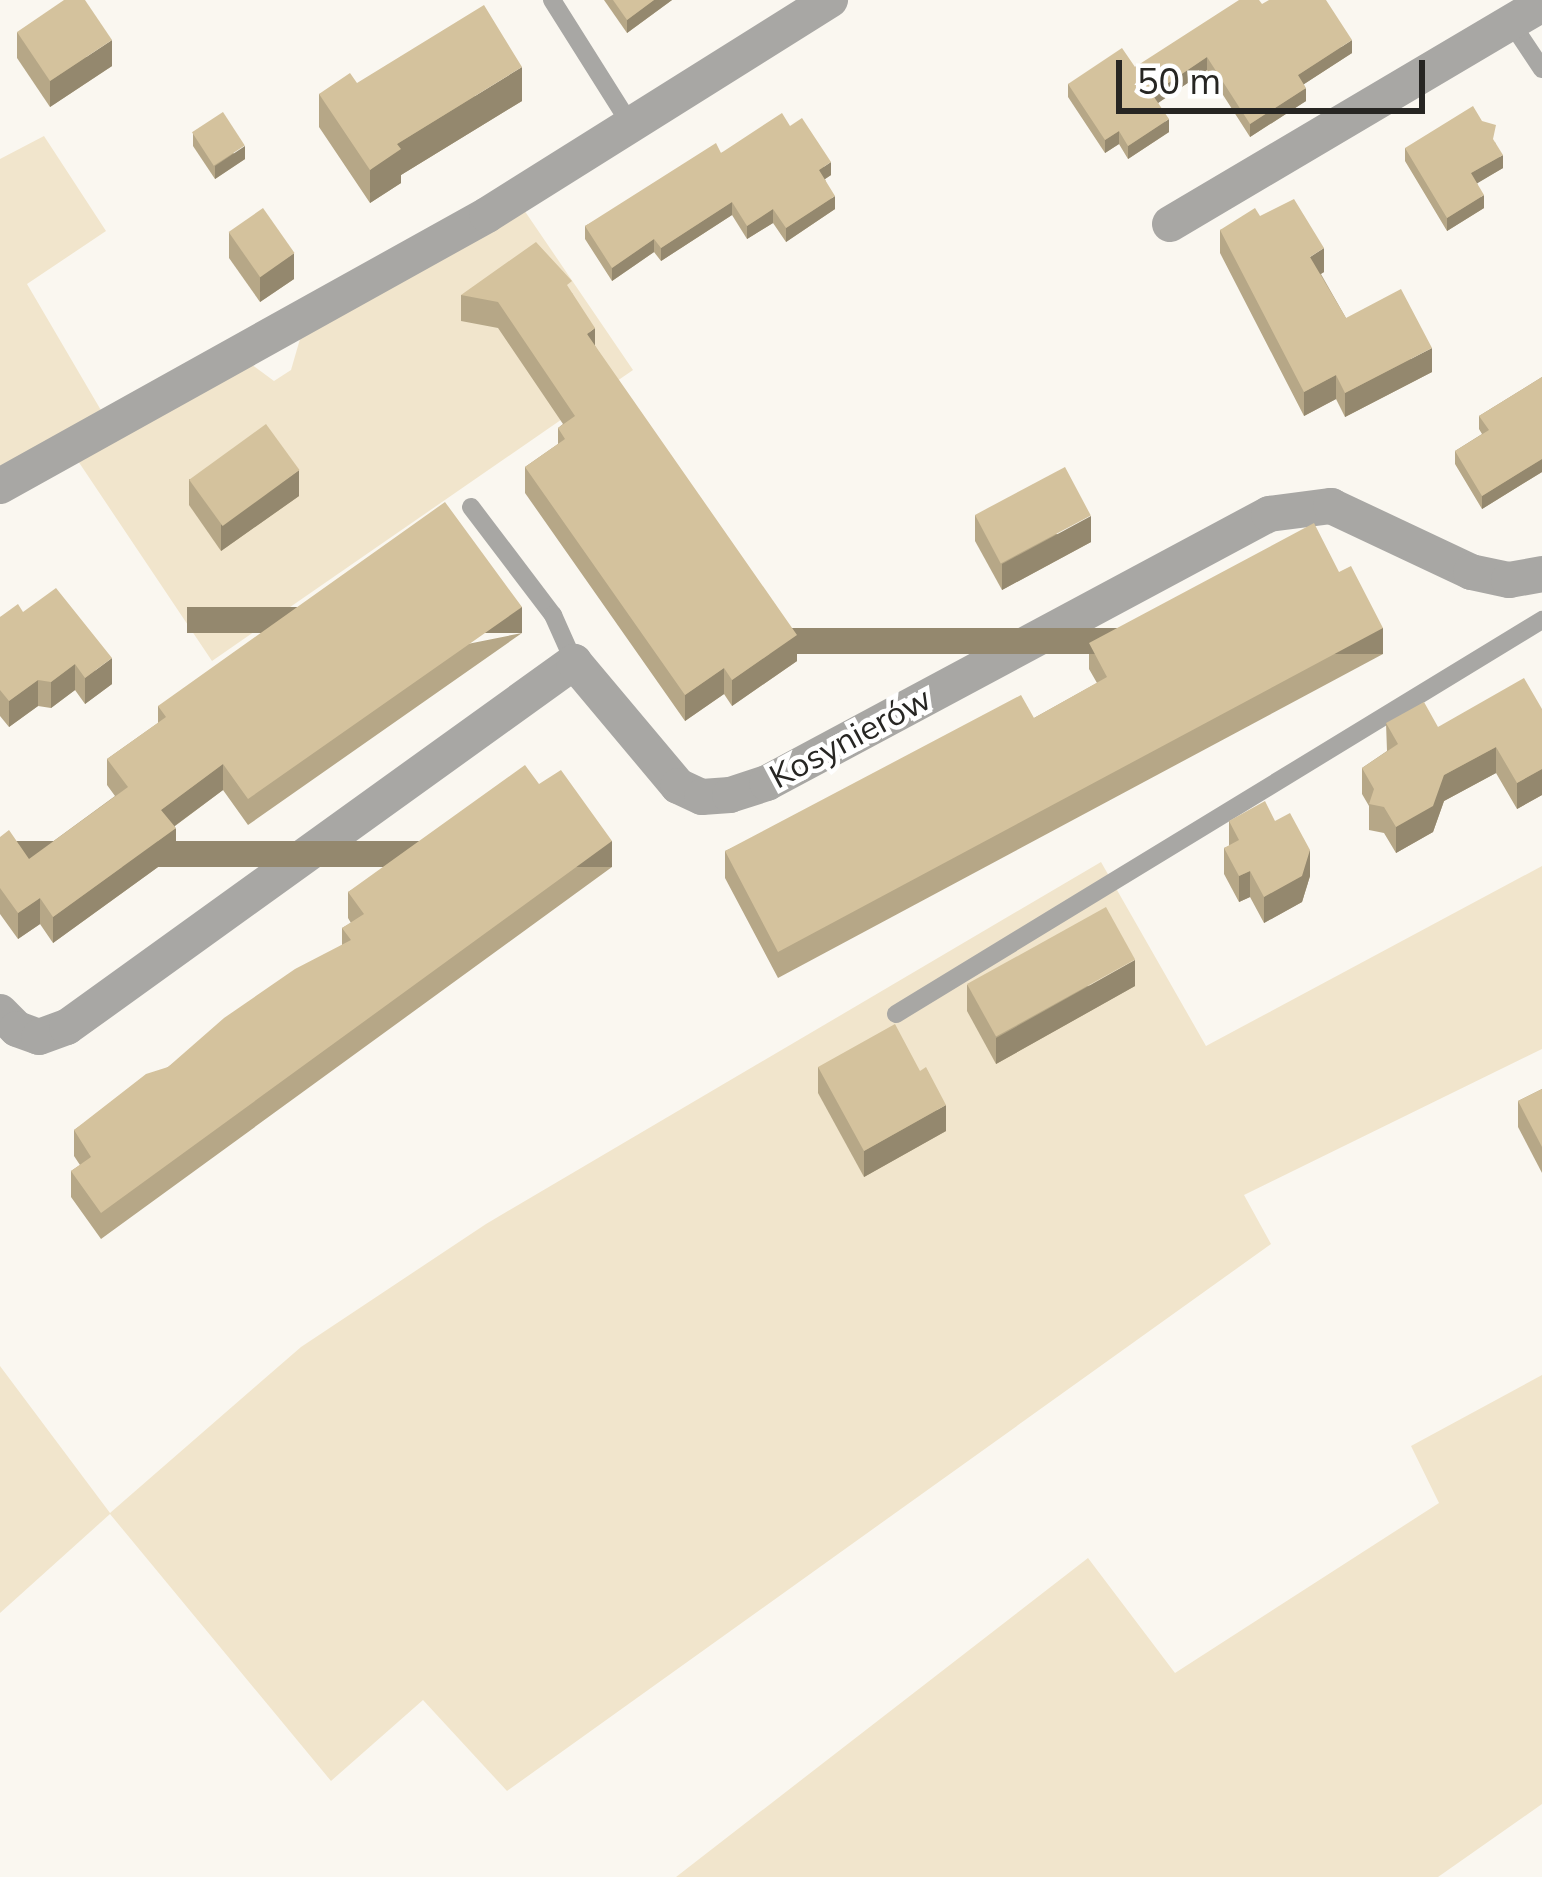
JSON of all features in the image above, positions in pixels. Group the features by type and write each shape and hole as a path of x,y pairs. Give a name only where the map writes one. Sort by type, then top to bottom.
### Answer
{"street":[{"path":"0,486 487,215 830,0"},
{"path":"1170,224 1517,9"},
{"name":"Kosynierów","path":"574,662 678,786 702,797 730,796 767,783 1217,540 1283,510 1331,506 1471,572 1509,580 1542,574"},
{"path":"0,1012 17,1029 39,1037 67,1027 574,662"}],"lane":[{"path":"552,0 630,124"},
{"path":"1517,9 1542,69"},
{"path":"471,507 553,615 574,662"},
{"path":"896,1014 1542,620"}],"shaded area":[{"path":"44,136 106,231 27,284 102,412 0,472 0,159"},
{"path":"522,207 633,370 212,661 76,458 244,359 274,381 291,370 300,339"},
{"path":"1101,862 1206,1046 1542,866 1542,1049 1244,1195 1271,1244 507,1791 423,1700 331,1781 110,1514 0,1613 0,1366 110,1513 301,1347 486,1224"},
{"path":"1542,1375 1542,1804 1438,1877 676,1877 1088,1558 1175,1673 1439,1503 1411,1446"}],"building":[{"path":"64,0 85,0 112,40 50,81 17,32"},
{"path":"613,0 654,0 627,20"},
{"path":"1239,0 1262,4 1326,0 1352,40 1298,75 1306,88 1250,124 1207,57 1152,94 1169,119 1128,146 1119,131 1105,140 1068,84 1122,48 1135,67"},
{"path":"484,5 522,67 397,144 401,149 370,170 319,94 350,73 357,83"},
{"path":"1473,106 1482,121 1496,125 1493,139 1503,155 1471,173 1484,195 1447,218 1405,148"},
{"path":"223,112 245,146 214,166 192,132"},
{"path":"782,113 790,126 802,118 831,162 819,170 835,196 786,228 773,209 747,226 732,202 661,248 654,239 612,268 585,226 716,143 721,153"},
{"path":"1294,199 1324,248 1310,257 1346,318 1401,289 1432,348 1345,393 1336,375 1304,392 1220,230 1255,208 1260,216"},
{"path":"263,208 295,253 260,277 229,232"},
{"path":"536,242 572,281 567,285 595,328 587,334 797,635 732,680 724,668 685,695 525,467 565,439 558,428 575,416 498,302 461,295"},
{"path":"1542,377 1542,459 1482,496 1455,451 1489,430 1479,416"},
{"path":"266,424 300,470 223,526 189,480"},
{"path":"1065,467 1091,516 1001,563 975,515"},
{"path":"445,502 522,607 248,799 223,764 161,810 176,828 53,917 40,898 18,913 0,888 0,837 9,830 29,859 128,787 107,759 166,717 158,706"},
{"path":"1314,523 1339,572 1351,566 1383,628 778,952 725,851 1021,695 1034,718 1107,677 1089,643"},
{"path":"56,588 112,658 85,678 75,664 51,682 38,680 9,701 0,690 0,617 18,604 23,612"},
{"path":"1524,678 1542,709 1542,769 1517,783 1496,747 1444,775 1433,806 1396,827 1384,807 1369,804 1374,789 1362,768 1398,744 1386,723 1424,702 1438,727"},
{"path":"525,765 539,784 561,770 612,841 101,1213 71,1171 91,1157 74,1130 146,1074 168,1067 224,1018 295,969 351,940 342,928 364,914 348,892"},
{"path":"1265,801 1275,821 1290,813 1310,850 1302,876 1264,897 1250,871 1239,876 1224,848 1239,840 1229,821"},
{"path":"1106,907 1135,959 996,1037 967,984"},
{"path":"895,1024 920,1071 926,1067 946,1105 864,1151 818,1067"},
{"path":"1542,1089 1542,1147 1518,1101"}]}
